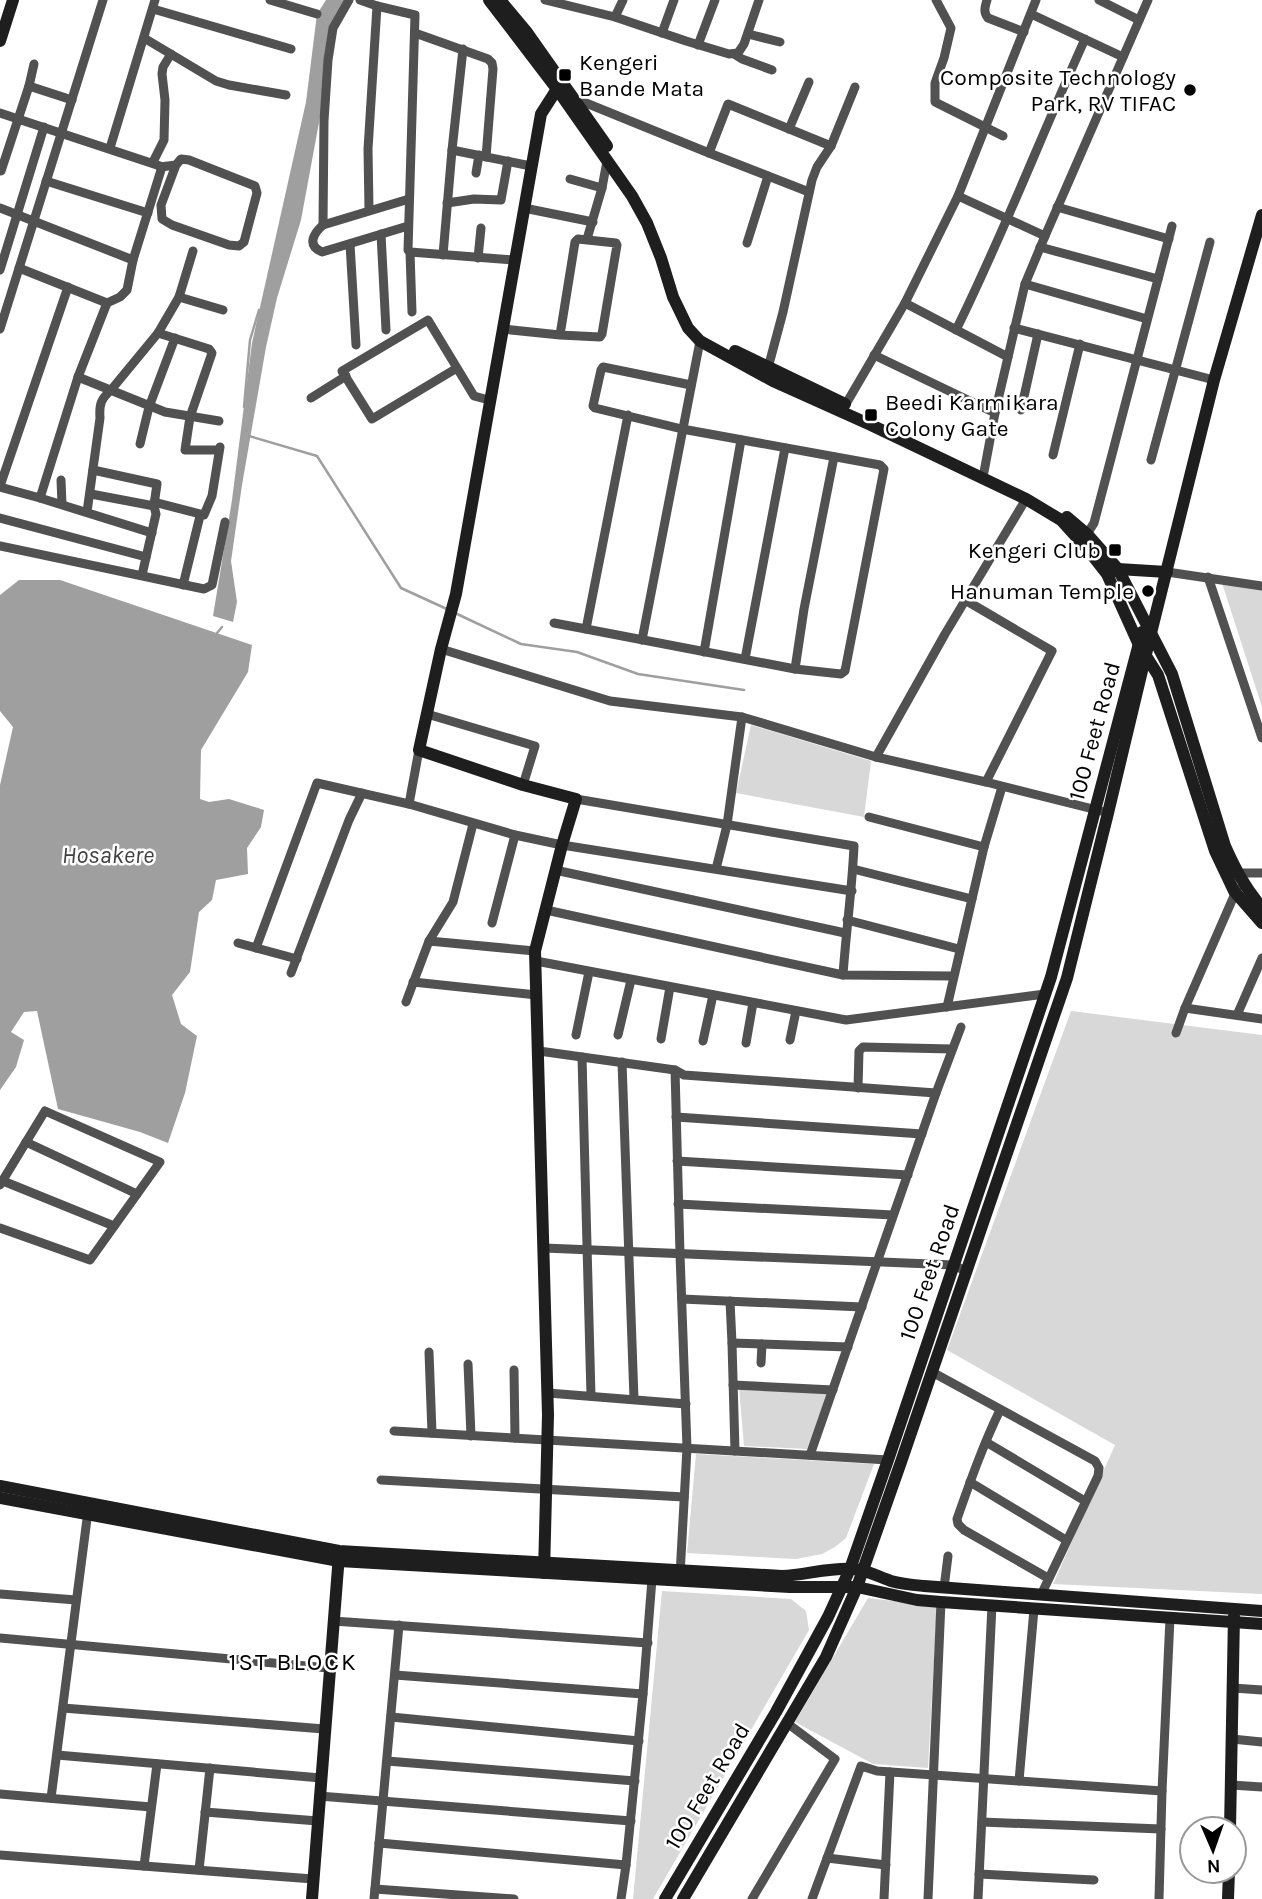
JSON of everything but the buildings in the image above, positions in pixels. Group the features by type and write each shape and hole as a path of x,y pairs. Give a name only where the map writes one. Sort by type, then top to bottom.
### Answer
{"main road":[{"path":"0,41 13,0"},
{"path":"489,0 632,196 647,223 673,297 688,328 700,341 774,381 843,408 1041,500 1087,534 1148,627 1172,674 1235,880 1262,908"},
{"path":"500,0 526,30 578,103 652,215 683,301 691,319 703,333 843,408 1026,499 1061,520 1112,571 1142,650 1158,675 1214,851 1262,923"},
{"path":"544,1568 548,1393 536,956 555,870 576,799 523,785 419,750 456,594 541,114 556,89"},
{"name":"100 Feet Road","path":"682,1899 826,1657 857,1587 967,1272 1063,993 1102,811 1142,650 1167,572 1214,380 1262,215"},
{"path":"1112,571 1167,572"},
{"name":"100 Feet Road","path":"665,1899 828,1617 849,1569 1045,994 1102,811"},
{"path":"0,1486 88,1508 339,1556 857,1587 917,1600 1170,1618 1234,1616 1262,1611"},
{"path":"0,1498 88,1508"},
{"path":"312,1899 339,1556"},
{"path":"544,1568 652,1579 680,1575 782,1576 831,1570 863,1570 894,1582 1234,1616 1262,1624"},
{"path":"1230,1815 1234,1616"}],"street":[{"path":"0,329 103,0"},
{"path":"270,0 317,15"},
{"path":"323,225 324,121 328,60 333,28 349,0"},
{"path":"360,0 415,15 408,226 412,312"},
{"path":"545,0 615,17 734,54 772,70"},
{"path":"615,17 623,0"},
{"path":"662,33 674,0"},
{"path":"698,45 715,0"},
{"path":"734,54 741,50 759,0"},
{"path":"936,0 951,28 935,83 935,102 1003,136"},
{"path":"987,0 984,9 988,18 1024,32"},
{"path":"843,408 905,303 958,196 1037,0"},
{"path":"1099,0 1139,20"},
{"path":"984,472 1025,284 1148,0"},
{"path":"110,148 154,5 291,49"},
{"path":"369,210 368,149 377,6"},
{"path":"1031,14 1123,57"},
{"path":"415,33 488,59 494,69 482,156 476,173"},
{"path":"748,34 780,42"},
{"path":"144,38 216,81 286,95"},
{"path":"956,330 989,263 1085,39"},
{"path":"443,255 463,49"},
{"path":"19,268 107,303 120,298 127,290 133,260 148,214 164,139 165,100 162,74 171,54"},
{"path":"1,171 34,64"},
{"path":"789,129 809,82"},
{"path":"29,86 72,100"},
{"path":"768,368 809,192 817,167 831,146 855,87"},
{"path":"578,103 586,103 809,192"},
{"path":"709,153 728,104 831,146"},
{"path":"0,113 157,165 176,165"},
{"path":"0,270 44,127"},
{"path":"452,150 531,166"},
{"path":"181,159 189,160 255,186 257,192 244,242 239,246 229,245 162,219 161,205 176,165 181,159"},
{"path":"447,203 474,199 501,200 508,161"},
{"path":"587,240 607,161"},
{"path":"747,243 768,176"},
{"path":"569,179 602,188"},
{"path":"46,181 148,214"},
{"path":"958,196 1045,236"},
{"path":"408,226 327,251 317,250 313,243 314,232 323,225 409,199"},
{"path":"1057,207 1169,239"},
{"path":"0,208 133,260"},
{"path":"524,208 593,222"},
{"path":"1087,534 1094,523 1172,226"},
{"path":"478,258 481,228"},
{"path":"381,234 386,330"},
{"path":"502,329 560,335 597,338 603,334 617,245 614,241 578,239 575,242 560,335"},
{"path":"1151,460 1210,242"},
{"path":"350,244 356,345"},
{"path":"1040,247 1158,279"},
{"path":"87,512 100,418 99,405 158,333 179,297 193,251"},
{"path":"410,253 514,260"},
{"path":"1025,284 1147,319"},
{"path":"68,287 0,487 152,533"},
{"path":"179,297 223,310"},
{"path":"40,498 78,377 107,303"},
{"path":"905,303 1008,357"},
{"path":"457,368 372,419 342,371 428,320 474,396 489,400"},
{"path":"1014,328 1214,380"},
{"path":"91,494 204,514 212,496 220,448 185,450 190,417 212,353 209,349 158,333"},
{"path":"1021,410 1038,334"},
{"path":"140,444 149,407 174,338"},
{"path":"642,640 700,341"},
{"path":"1053,456 1080,344"},
{"path":"874,355 995,414"},
{"path":"554,623 795,669 841,674 845,671 884,469 880,465 682,429 593,406 601,370 604,368 691,384"},
{"path":"311,398 346,376"},
{"path":"78,377 149,407 219,421"},
{"path":"586,629 628,415"},
{"path":"704,652 741,440"},
{"path":"745,659 785,449"},
{"path":"795,669 834,457"},
{"path":"93,470 157,484 154,504 156,514 142,575"},
{"path":"61,480 62,504"},
{"path":"876,757 891,727 1026,499"},
{"path":"183,585 200,516"},
{"path":"0,518 146,557"},
{"path":"0,546 204,589 212,585 225,522"},
{"path":"1167,572 1262,586"},
{"path":"1208,577 1262,738"},
{"path":"965,600 1052,652 986,782"},
{"path":"441,649 610,701 742,718 876,757 1102,811"},
{"path":"427,714 535,746 523,785"},
{"path":"716,870 727,825 742,718"},
{"path":"409,804 419,750"},
{"path":"256,947 317,783 409,804 473,824 562,845 852,891"},
{"path":"947,1007 984,847 1002,787"},
{"path":"291,973 349,820 362,793"},
{"path":"576,799 854,846 843,975"},
{"path":"869,817 984,847"},
{"path":"406,1002 429,941 453,902 473,824"},
{"path":"492,923 515,835"},
{"path":"853,869 972,899"},
{"path":"555,870 845,933"},
{"path":"1176,1033 1235,880 1262,873"},
{"path":"546,910 843,975 953,976"},
{"path":"847,920 959,949"},
{"path":"429,941 536,956 589,972 846,1020 1045,994"},
{"path":"238,943 297,959"},
{"path":"1237,1016 1262,958"},
{"path":"576,1035 589,972"},
{"path":"618,1035 631,980"},
{"path":"413,982 537,995"},
{"path":"661,1040 670,987"},
{"path":"703,1041 713,995"},
{"path":"746,1043 753,1003"},
{"path":"1185,1008 1262,1019"},
{"path":"790,1040 796,1011"},
{"path":"810,1455 961,1027"},
{"path":"859,1088 859,1051 863,1046 952,1049"},
{"path":"539,1051 675,1070 684,1075 936,1093"},
{"path":"582,1057 591,1396"},
{"path":"622,1062 634,1399"},
{"path":"675,1070 687,1448 680,1575"},
{"path":"0,1228 90,1260 160,1162 45,1111 1,1183 114,1226"},
{"path":"676,1117 922,1134"},
{"path":"26,1142 137,1194"},
{"path":"677,1161 908,1175"},
{"path":"678,1204 893,1215"},
{"path":"544,1248 954,1265 967,1272"},
{"path":"682,1299 862,1307"},
{"path":"730,1301 735,1451"},
{"path":"732,1343 848,1347"},
{"path":"761,1363 762,1344"},
{"path":"429,1352 432,1433"},
{"path":"468,1364 471,1436"},
{"path":"514,1370 515,1438"},
{"path":"932,1372 1095,1461 1099,1471 1041,1595"},
{"path":"733,1385 833,1390"},
{"path":"548,1393 686,1404"},
{"path":"1000,1410 957,1519 960,1527 1048,1577"},
{"path":"394,1431 888,1460"},
{"path":"986,1442 1085,1501"},
{"path":"381,1480 684,1497"},
{"path":"970,1482 1066,1540"},
{"path":"51,1798 88,1508"},
{"path":"944,1588 948,1556"},
{"path":"621,1899 639,1741 652,1579"},
{"path":"0,1594 76,1600"},
{"path":"928,1899 941,1602"},
{"path":"978,1899 992,1605"},
{"path":"1019,1782 1034,1609"},
{"path":"1159,1899 1170,1618"},
{"path":"333,1621 648,1643"},
{"path":"399,1625 374,1894 514,1899"},
{"path":"0,1638 329,1668"},
{"path":"395,1675 643,1694"},
{"path":"1233,1688 1262,1690"},
{"path":"62,1708 324,1729"},
{"path":"391,1717 639,1741"},
{"path":"752,1899 835,1759 787,1723"},
{"path":"1232,1739 1262,1742"},
{"path":"57,1755 321,1778"},
{"path":"387,1761 635,1781"},
{"path":"144,1866 157,1763"},
{"path":"812,1899 861,1766 877,1771 1162,1791"},
{"path":"199,1870 210,1768"},
{"path":"884,1899 890,1772"},
{"path":"1231,1785 1262,1787"},
{"path":"0,1794 151,1807"},
{"path":"319,1796 631,1821"},
{"path":"205,1812 318,1821"},
{"path":"982,1822 1161,1829"},
{"path":"379,1843 626,1865"},
{"path":"0,1854 313,1879"},
{"path":"827,1858 886,1865"},
{"path":"979,1874 1094,1880"}],"shaded area":[{"path":"1222,583 1262,590 1262,707"},
{"path":"751,725 871,761 864,817 736,793"},
{"path":"1071,1011 1262,1035 1262,1594 1053,1584 1115,1445 947,1350"},
{"path":"739,1388 828,1393 807,1449 744,1446"},
{"path":"696,1454 874,1464 846,1538 822,1554 796,1559 687,1553"},
{"path":"662,1591 791,1599 806,1611 809,1630 653,1899 633,1899"},
{"path":"868,1598 937,1606 928,1768 873,1764 795,1722"}],"water":[{"path":"326,0 345,0 337,15 301,220 277,298 266,347 231,561 237,602 233,622 213,616 232,500 252,343 306,102 317,14"},
{"name":"Hosakere","path":"19,580 60,580 252,645 248,672 201,750 200,799 209,802 229,799 264,810 261,827 247,848 248,874 216,880 212,900 199,912 190,972 172,995 181,1024 197,1036 185,1093 168,1143 140,1132 58,1109 37,1011 24,1012 11,1032 24,1040 16,1067 0,1090 0,785 13,727 0,711 0,595"}],"waterway":[{"path":"244,407 250,340 259,310"},
{"path":"249,436 317,456 401,588 449,610"},
{"path":"455,613 521,644 577,652 638,674 744,690"},
{"path":"217,633 222,627"}],"place":[{"name":"Kengeri Bande Mata","path":"565,75"},
{"name":"Composite Technology Park, RV TIFAC","path":"1190,90"},
{"name":"Beedi Karmikara Colony Gate","path":"871,415"},
{"name":"Kengeri Club","path":"1115,550"},
{"name":"Hanuman Temple","path":"1148,591"}],"district":[{"name":"1ST BLOCK","path":"293,1662"}]}
